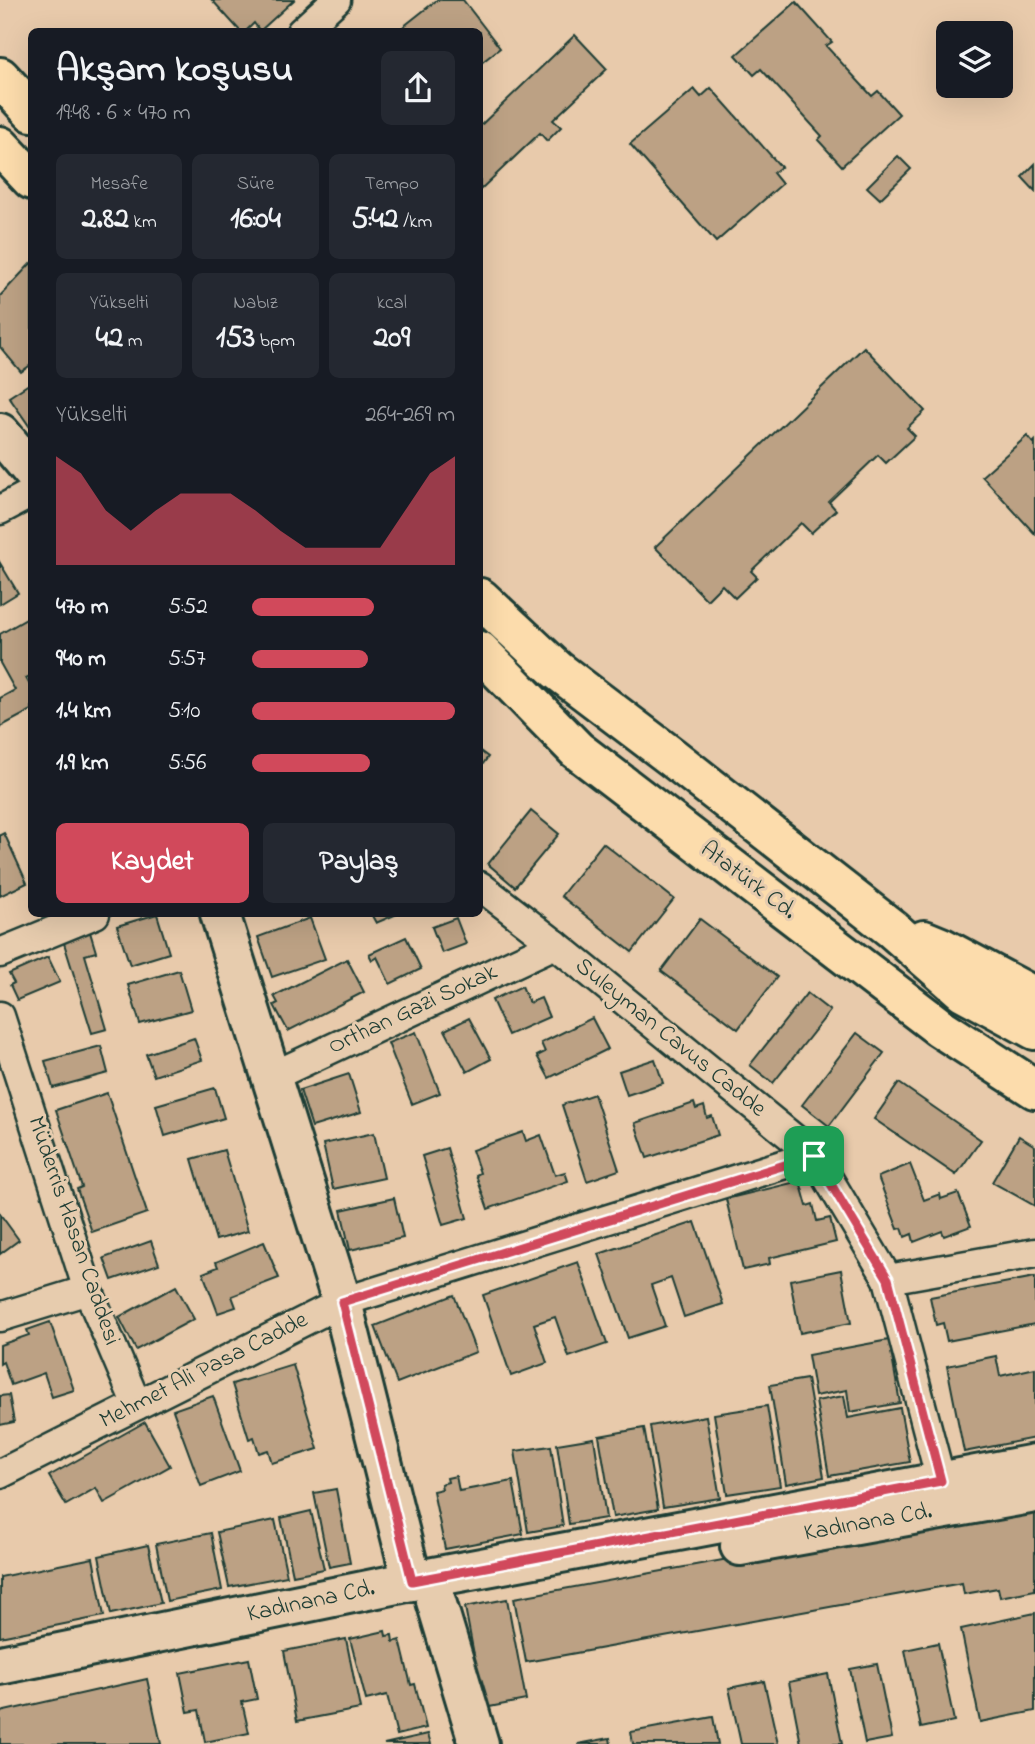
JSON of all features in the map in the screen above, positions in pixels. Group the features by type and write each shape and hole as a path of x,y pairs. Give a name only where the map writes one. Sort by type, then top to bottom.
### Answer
{"main road":[{"path":"0,77 28,108"},
{"path":"0,146 28,176"},
{"name":"Atatürk Cd.","path":"483,601 556,670 892,929 963,991 1035,1030"},
{"name":"Atatürk Cd.","path":"484,664 578,750 939,1027 1035,1089"},
{"name":"Atatürk Cd.","path":"892,929 941,947 1035,997"},
{"path":"868,972 1035,1059"}],"street":[{"path":"305,28 336,0"},
{"path":"0,433 28,466"},
{"path":"0,510 28,495"},
{"name":"Suleyman Cavus Cadde","path":"483,888 814,1156 888,1279 941,1481"},
{"path":"0,953 88,917"},
{"path":"221,917 342,1302 424,1591 479,1744"},
{"name":"Orthan Gazi Sokak","path":"271,1077 555,944"},
{"name":"Müderris Hasan Caddesi","path":"0,1016 88,1290 137,1405"},
{"name":"Mehmet Ali Pasa Cadde","path":"0,1474 342,1302 814,1156"},
{"path":"888,1279 1035,1253"},
{"path":"0,1317 88,1290"},
{"name":"Kadınana Cd.","path":"0,1692 424,1591 941,1481 1035,1464"},
{"name":"Kadınana Cd.","path":"0,1665 424,1591 1035,1493"}],"building":[{"path":"212,0 294,0 263,28 258,28 254,23 249,28 237,28"},
{"path":"437,0 463,0 500,48 483,62 483,28 402,28"},
{"path":"796,2 832,42 826,46 872,96 878,91 899,114 842,166 818,140 822,136 761,69 754,75 736,55"},
{"path":"575,35 607,69 553,120 561,127 547,141 540,133 483,187 483,123"},
{"path":"711,88 781,167 773,173 782,184 716,242 630,144 694,89 701,97"},
{"path":"898,156 911,169 880,199 867,187"},
{"path":"1035,164 1035,191 1022,177"},
{"path":"28,266 28,367 21,372 0,347 0,296"},
{"path":"864,347 925,411 907,428 915,436 886,463 878,455 829,502 836,510 811,533 801,523 751,571 757,577 735,598 722,585 707,600 655,547"},
{"path":"28,385 28,424 9,397"},
{"path":"1027,436 1033,443 1035,441 1035,534 982,476"},
{"path":"0,563 18,593 0,604"},
{"path":"28,618 28,712 0,727 0,698 15,690 0,663 0,634"},
{"path":"531,811 559,834 515,887 488,864"},
{"path":"4,833 27,883 0,896 0,835"},
{"path":"603,843 674,899 632,952 561,896"},
{"path":"147,917 158,917 169,953 130,965 117,926"},
{"path":"373,917 390,917 376,923"},
{"path":"310,918 325,959 272,977 258,937"},
{"path":"456,918 466,944 442,953 432,927"},
{"path":"700,919 777,977 738,1029 661,971"},
{"path":"90,932 96,952 85,955 107,1029 92,1033 63,940"},
{"path":"406,937 421,969 390,984 377,957 372,960 369,954"},
{"path":"48,957 60,982 17,1000 10,985 14,983 9,974"},
{"path":"347,959 364,992 288,1031 274,1005 278,1003 274,996"},
{"path":"179,970 191,1010 140,1024 128,985"},
{"path":"522,986 529,1003 541,998 549,1017 508,1035 492,1000"},
{"path":"807,993 830,1011 773,1083 750,1065"},
{"path":"469,1018 491,1059 467,1072 445,1030"},
{"path":"592,1018 608,1049 549,1078 537,1056 545,1052 541,1043"},
{"path":"416,1032 440,1093 412,1104 388,1043"},
{"path":"857,1033 884,1053 829,1126 802,1105"},
{"path":"194,1038 202,1060 154,1076 146,1054"},
{"path":"101,1046 108,1073 53,1088 45,1061"},
{"path":"655,1059 663,1083 627,1095 619,1071"},
{"path":"349,1074 361,1112 312,1127 300,1090"},
{"path":"899,1083 981,1140 956,1175 874,1119"},
{"path":"215,1088 224,1118 165,1136 156,1105"},
{"path":"107,1093 147,1213 92,1232 77,1189 82,1187 56,1110"},
{"path":"594,1094 619,1170 587,1181 562,1105"},
{"path":"694,1103 696,1109 704,1106 707,1118 712,1116 718,1135 647,1158 635,1123"},
{"path":"523,1132 526,1141 541,1135 555,1175 565,1172 568,1181 488,1209 476,1175 480,1173 472,1150"},
{"path":"374,1133 384,1178 333,1189 323,1144"},
{"path":"1019,1136 1035,1146 1035,1206 992,1182"},
{"path":"447,1148 467,1218 443,1225 422,1156"},
{"path":"224,1150 248,1231 216,1240 192,1159"},
{"path":"910,1164 924,1200 940,1194 941,1199 958,1193 971,1226 944,1236 942,1231 914,1242 912,1234 905,1237 902,1228 898,1229 878,1177"},
{"path":"800,1181 807,1206 813,1204 817,1221 830,1218 836,1242 769,1258 770,1264 743,1270 726,1199"},
{"path":"394,1198 403,1238 350,1250 341,1210"},
{"path":"0,1214 19,1240 0,1254"},
{"path":"695,1222 723,1304 684,1317 671,1278 651,1285 665,1326 628,1338 599,1254"},
{"path":"151,1241 159,1264 112,1280 104,1258"},
{"path":"264,1242 279,1278 232,1296 236,1307 218,1313 203,1273 218,1267 216,1262"},
{"path":"578,1262 607,1344 569,1357 555,1317 534,1324 547,1363 511,1376 483,1295"},
{"path":"841,1270 851,1323 800,1333 790,1280"},
{"path":"1035,1277 1035,1324 947,1341 943,1323 936,1325 930,1297"},
{"path":"176,1286 194,1319 136,1350 119,1317"},
{"path":"454,1295 476,1352 397,1383 375,1326"},
{"path":"50,1322 74,1390 52,1397 44,1373 11,1385 3,1362 0,1364 0,1345 29,1335 27,1330"},
{"path":"889,1340 900,1403 850,1412 847,1390 815,1396 808,1355"},
{"path":"996,1356 1000,1376 1035,1368 1035,1438 964,1452 947,1366"},
{"path":"293,1365 318,1449 272,1463 268,1450 259,1453 254,1437 249,1439 232,1384"},
{"path":"807,1379 824,1477 786,1484 770,1385"},
{"path":"9,1395 14,1422 0,1425 0,1396"},
{"path":"213,1396 240,1471 201,1486 173,1410"},
{"path":"844,1396 848,1418 900,1408 910,1462 829,1476 816,1401"},
{"path":"767,1406 780,1486 727,1494 714,1414"},
{"path":"706,1416 720,1498 663,1507 650,1426"},
{"path":"145,1422 170,1466 104,1503 96,1488 66,1505 49,1476"},
{"path":"644,1428 658,1509 613,1517 599,1436"},
{"path":"594,1438 606,1518 569,1524 557,1444"},
{"path":"551,1446 563,1526 528,1532 515,1451"},
{"path":"456,1476 459,1491 513,1481 523,1534 445,1549 433,1491 442,1489 441,1484 448,1482 447,1478"},
{"path":"336,1489 350,1563 329,1567 314,1493"},
{"path":"1035,1503 1035,1590 1000,1597 998,1588 964,1594 962,1583 526,1662 514,1598"},
{"path":"311,1511 324,1569 293,1575 281,1518"},
{"path":"275,1520 287,1576 229,1587 217,1532"},
{"path":"211,1533 222,1590 167,1601 156,1544"},
{"path":"148,1545 161,1603 111,1614 99,1556"},
{"path":"93,1558 104,1616 0,1637 0,1577"},
{"path":"507,1599 526,1700 484,1708 465,1607"},
{"path":"1035,1613 1035,1711 980,1722 961,1629"},
{"path":"385,1631 386,1636 392,1635 393,1642 400,1640 411,1685 415,1684 426,1728 397,1735 387,1695 366,1700 350,1639"},
{"path":"346,1639 360,1709 297,1721 284,1651"},
{"path":"938,1643 954,1721 921,1728 905,1650"},
{"path":"249,1659 257,1699 242,1702 249,1733 205,1742 199,1710 188,1712 180,1673"},
{"path":"877,1664 892,1738 865,1743 850,1669"},
{"path":"828,1674 842,1744 801,1744 789,1682"},
{"path":"147,1679 161,1744 0,1744 0,1712"},
{"path":"764,1681 778,1744 741,1744 729,1688"},
{"path":"713,1717 718,1744 633,1744 631,1732"},
{"path":"428,1734 431,1744 384,1744"},
{"path":"610,1738 611,1744 578,1744"}],"route":[{"path":"814,1156 888,1279 941,1481 412,1581 342,1302 814,1156"}]}
